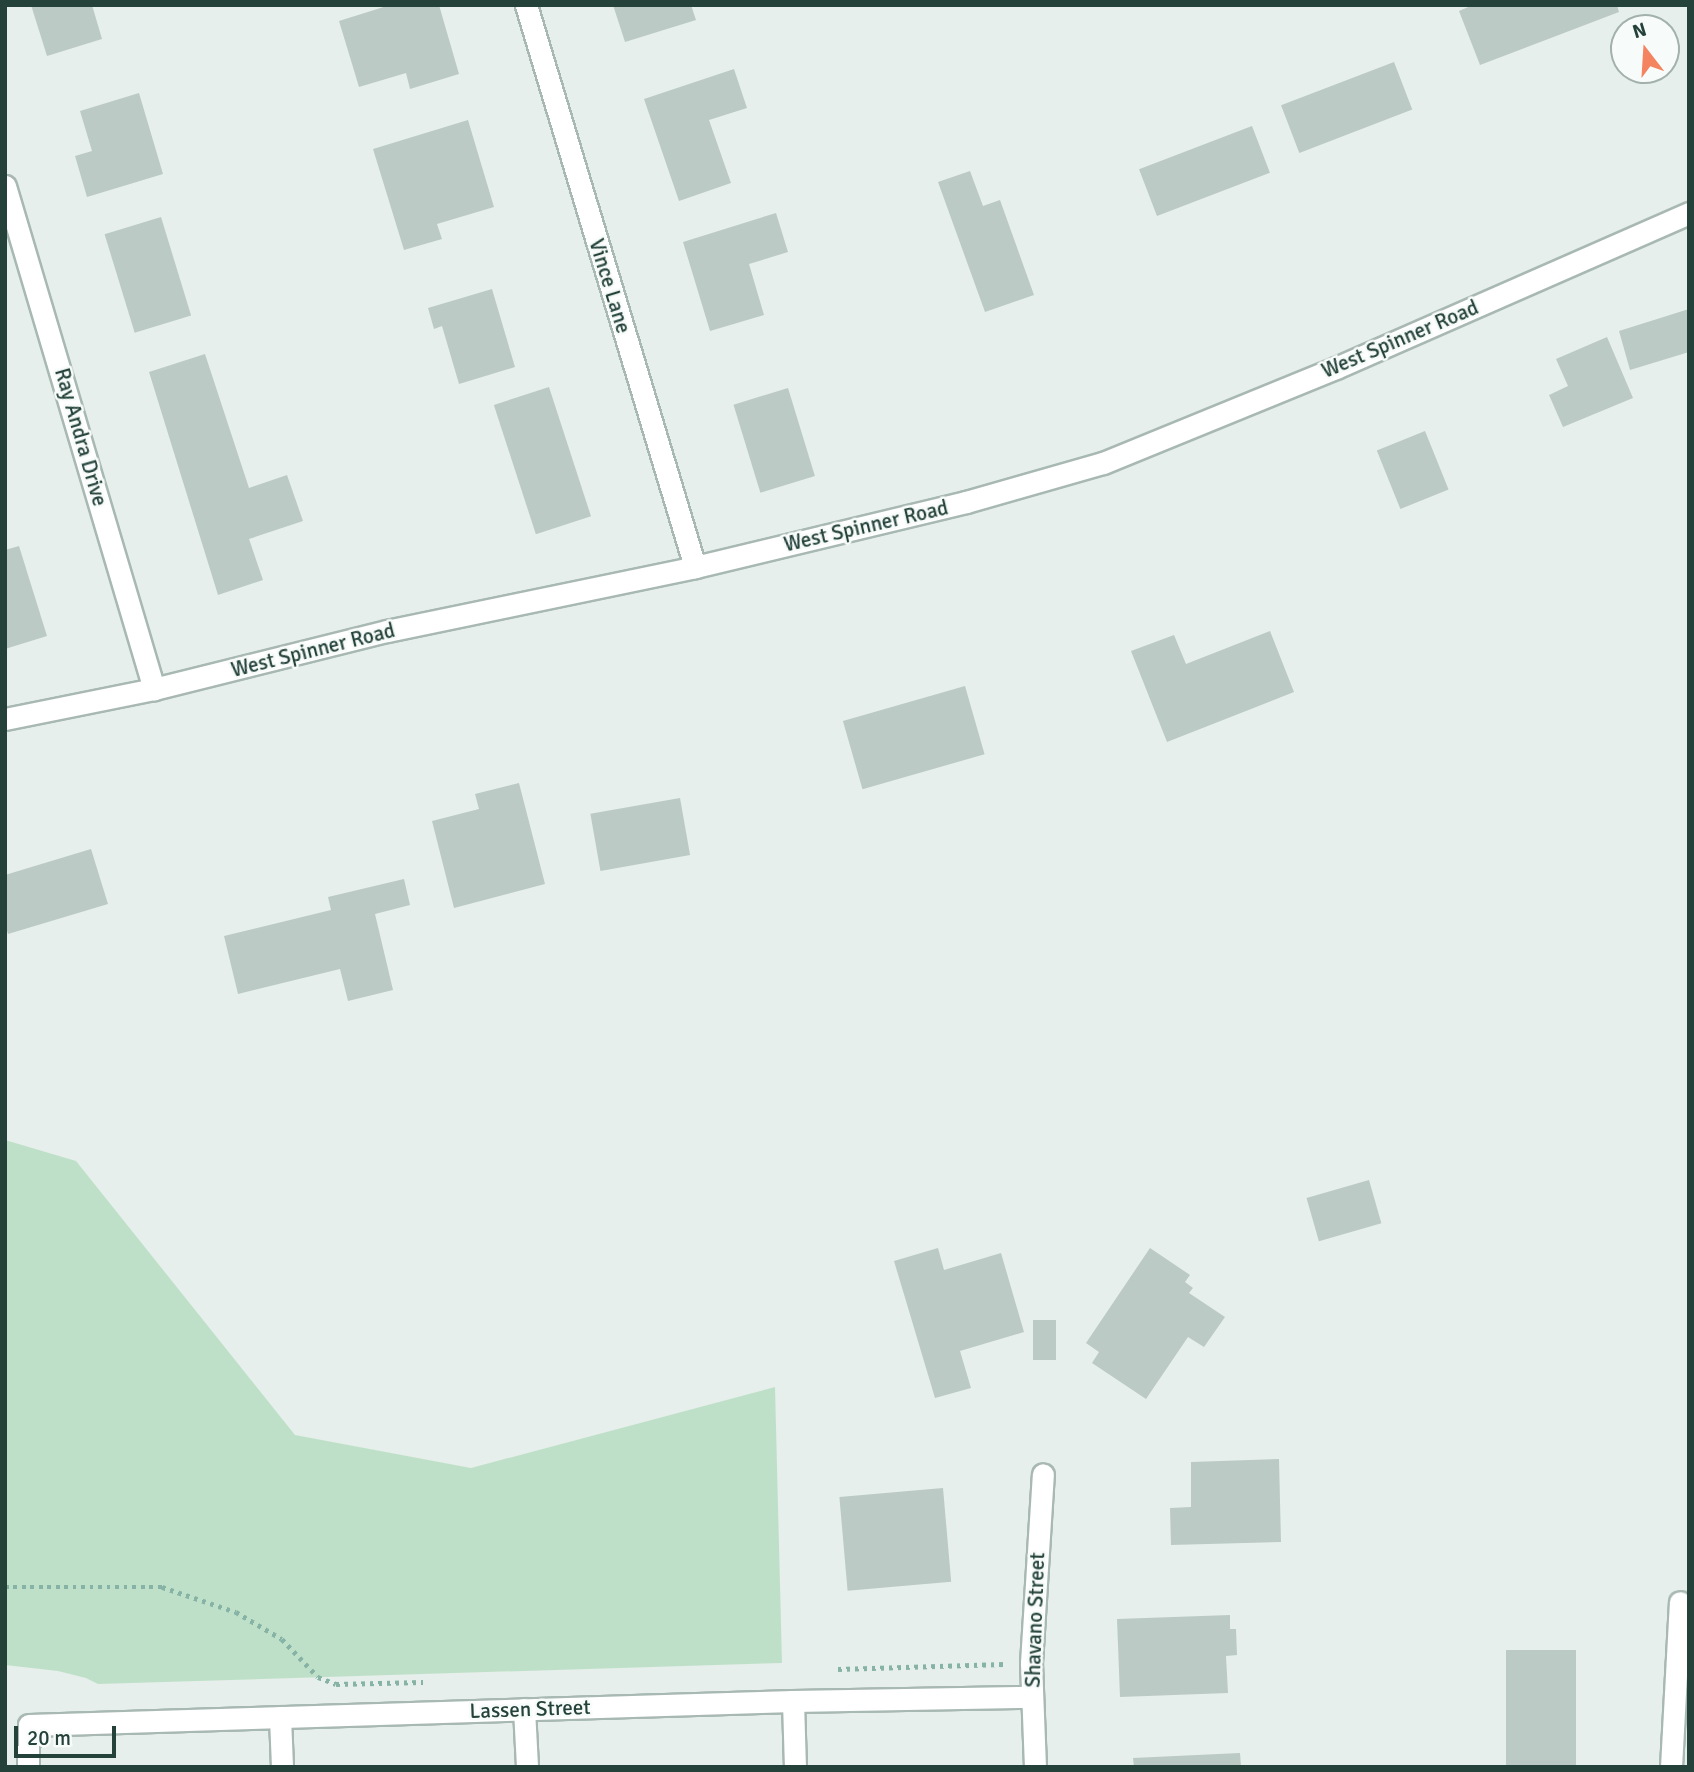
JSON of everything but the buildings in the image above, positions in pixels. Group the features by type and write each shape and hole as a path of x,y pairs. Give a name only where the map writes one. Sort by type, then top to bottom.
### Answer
{"street":[{"name":"Vince Lane","path":"526,5 695,567"},
{"name":"Ray Andra Drive","path":"5,186 155,689"},
{"name":"West Spinner Road","path":"5,719 155,689 371,635 695,567 966,502 1103,463 1336,368 1689,214"},
{"name":"Shavano Street","path":"1035,1767 1031,1663 1042,1474"},
{"path":"1671,1767 1679,1602"},
{"name":"Lassen Street","path":"28,1767 29,1726 793,1701 1032,1697"},
{"path":"793,1701 795,1767"},
{"path":"524,1709 527,1767"},
{"path":"280,1717 282,1767"}],"path":[{"path":"5,1587 162,1587 236,1612 282,1639 318,1677 336,1684"}],"green space":[{"path":"5,1140 76,1161 295,1435 471,1468 775,1387 782,1663 98,1684 58,1671 5,1665"}]}
